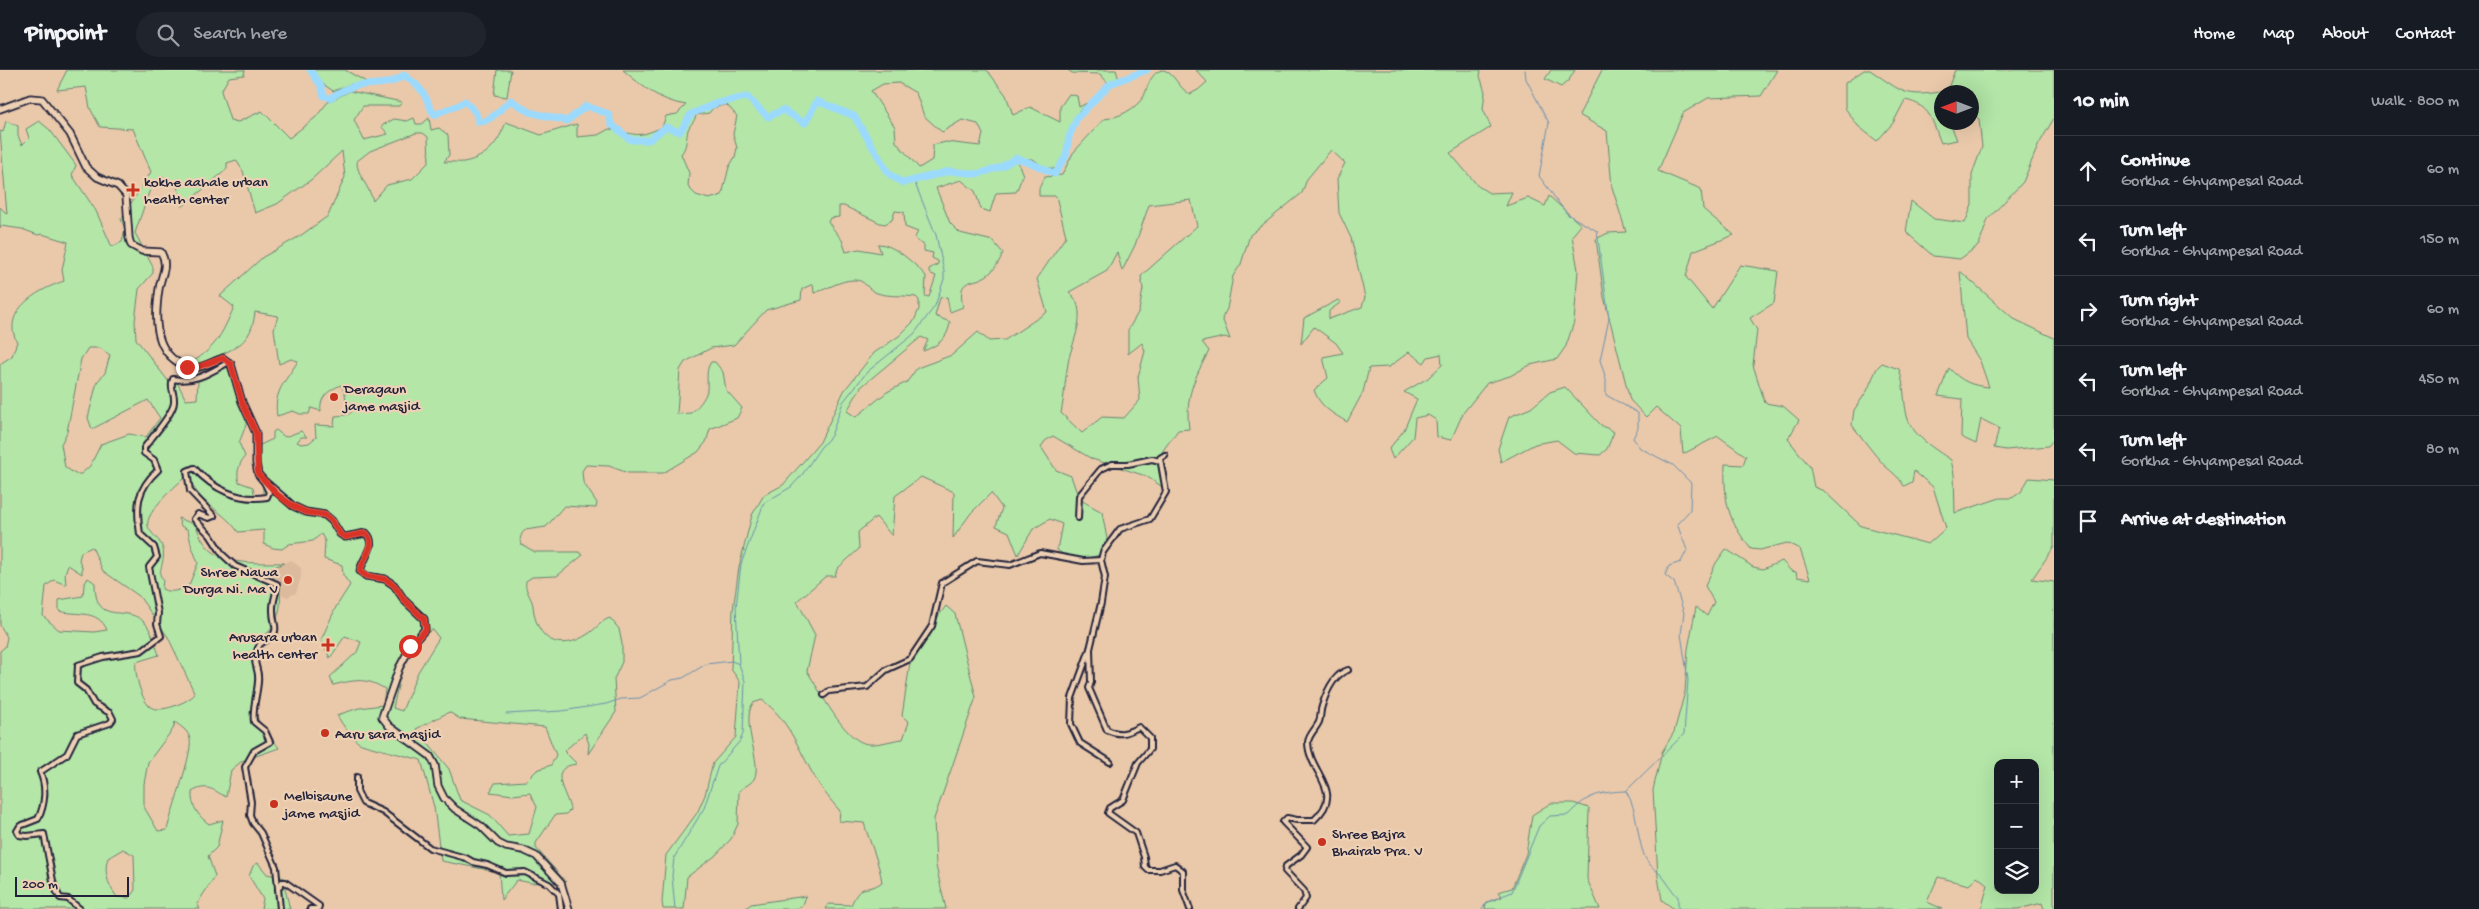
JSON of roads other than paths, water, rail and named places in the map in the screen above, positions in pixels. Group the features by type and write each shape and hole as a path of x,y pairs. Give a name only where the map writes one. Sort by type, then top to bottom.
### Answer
{"main road":[{"path":"0,109 30,98 42,99 70,134 86,167 97,177 118,186 126,195 128,238 131,245 142,251 161,252 165,260 166,270 159,288 157,320 159,341 169,356 187,367 195,368 223,358 229,362 256,433 256,463 258,474 263,480 293,506 306,512 325,515 332,521 340,534 345,537 366,533 370,538 372,544 363,560 360,571 366,576 385,579 394,585 405,601 424,619 426,629 410,646 399,668 382,718 389,726 430,756 434,765 438,786 444,798 455,810 480,826 506,848 523,850 536,856 561,883 569,909"}],"street":[{"path":"80,909 68,899 60,898 54,886 44,834 19,835 17,830 20,826 38,819 42,811 44,780 40,772 68,754 77,734 110,722 113,719 110,713 94,704 86,690 77,683 78,665 104,657 141,652 161,636 157,624 158,613 149,567 157,557 154,547 140,534 138,506 140,492 149,478 158,470 154,460 144,453 144,448 159,429 164,419 172,412 174,404 171,390 173,379 186,381 198,379 229,362"},
{"path":"1110,762 1080,742 1071,724 1072,698 1090,649 1105,585 1101,560 1106,547 1120,529 1150,519 1166,492 1160,461 1160,458 1164,455"},
{"path":"1078,518 1078,496 1101,469 1112,464 1128,464 1152,459 1160,461"},
{"path":"263,480 269,492 267,497 241,498 214,486 194,468 187,471 190,491 214,516 209,518 205,514 198,514 194,519 197,524 210,535 223,555 235,566 277,584 273,608 277,626 272,637 260,644 254,663 258,679 253,712 254,722 264,730 270,742 254,751 245,767 251,802 250,815 253,823 261,833 276,866 280,909"},
{"path":"824,695 829,691 867,687 886,670 910,659 932,626 942,583 974,562 1010,564 1040,553 1083,562 1101,560"},
{"path":"1090,649 1091,682 1089,688 1108,730 1115,734 1126,734 1139,727 1150,738 1150,749 1138,763 1123,800 1110,808 1108,813 1136,833 1144,857 1145,867 1148,870 1160,870 1175,865 1183,871 1183,890 1190,909"},
{"path":"1298,909 1306,898 1304,891 1285,871 1286,866 1301,855 1307,847 1283,822 1287,818 1314,820 1324,811 1327,803 1325,782 1312,760 1308,742 1312,731 1319,722 1321,707 1334,679 1342,672 1348,670"},
{"path":"357,777 357,791 362,803 383,812 430,848 487,865 506,873 525,872 554,888 559,894 561,909"},
{"path":"278,890 282,882 285,882 320,906 318,909 310,909"}],"waterway":[{"path":"310,70 321,86 324,96 330,98 352,87 387,83 404,75 422,91 435,115 458,106 465,101 476,113 478,122 487,120 511,100 529,112 567,121 586,106 609,114 611,124 631,140 649,140 666,127 680,132 691,114 717,103 747,97 768,117 783,110 805,123 817,101 854,116 889,174 903,183 950,171 978,174 1001,167 1016,158 1055,174 1066,156 1069,137 1077,118 1110,84 1147,70"},
{"path":"1482,909 1487,902 1512,892 1539,826 1550,816 1568,815 1581,803 1594,796 1608,792 1626,791 1684,734 1688,680 1681,634 1684,613 1674,582 1665,575 1669,566 1681,562 1687,550 1677,524 1690,510 1691,483 1673,465 1640,448 1633,438 1638,428 1638,413 1606,395 1606,379 1600,360 1609,319 1597,231 1567,214 1539,176 1549,123 1526,79 1525,70"},
{"path":"675,909 672,876 674,858 704,808 718,766 740,741 743,734 745,681 739,664 736,607 741,564 764,503 791,487 802,475 820,448 831,436 843,402 867,372 914,334 935,306 944,279 936,235 914,181"},
{"path":"506,714 562,711 606,704 621,699 640,698 672,680 683,678 706,664 732,661 739,664"},
{"path":"1626,791 1633,806 1644,855 1649,864 1663,877 1678,897 1678,909"}],"place":[{"name":"kokhe aahale urban health center","path":"133,190"},
{"name":"Deragaun jame masjid","path":"334,397"},
{"name":"Shree Nawa Durga Ni. Ma V","path":"288,580"},
{"name":"Arusara urban health center","path":"328,645"},
{"name":"Aaru sara masjid","path":"325,733"},
{"name":"Melbisaune jame masjid","path":"274,804"},
{"name":"Shree Bajra Bhairab Pra. V","path":"1322,842"}]}
